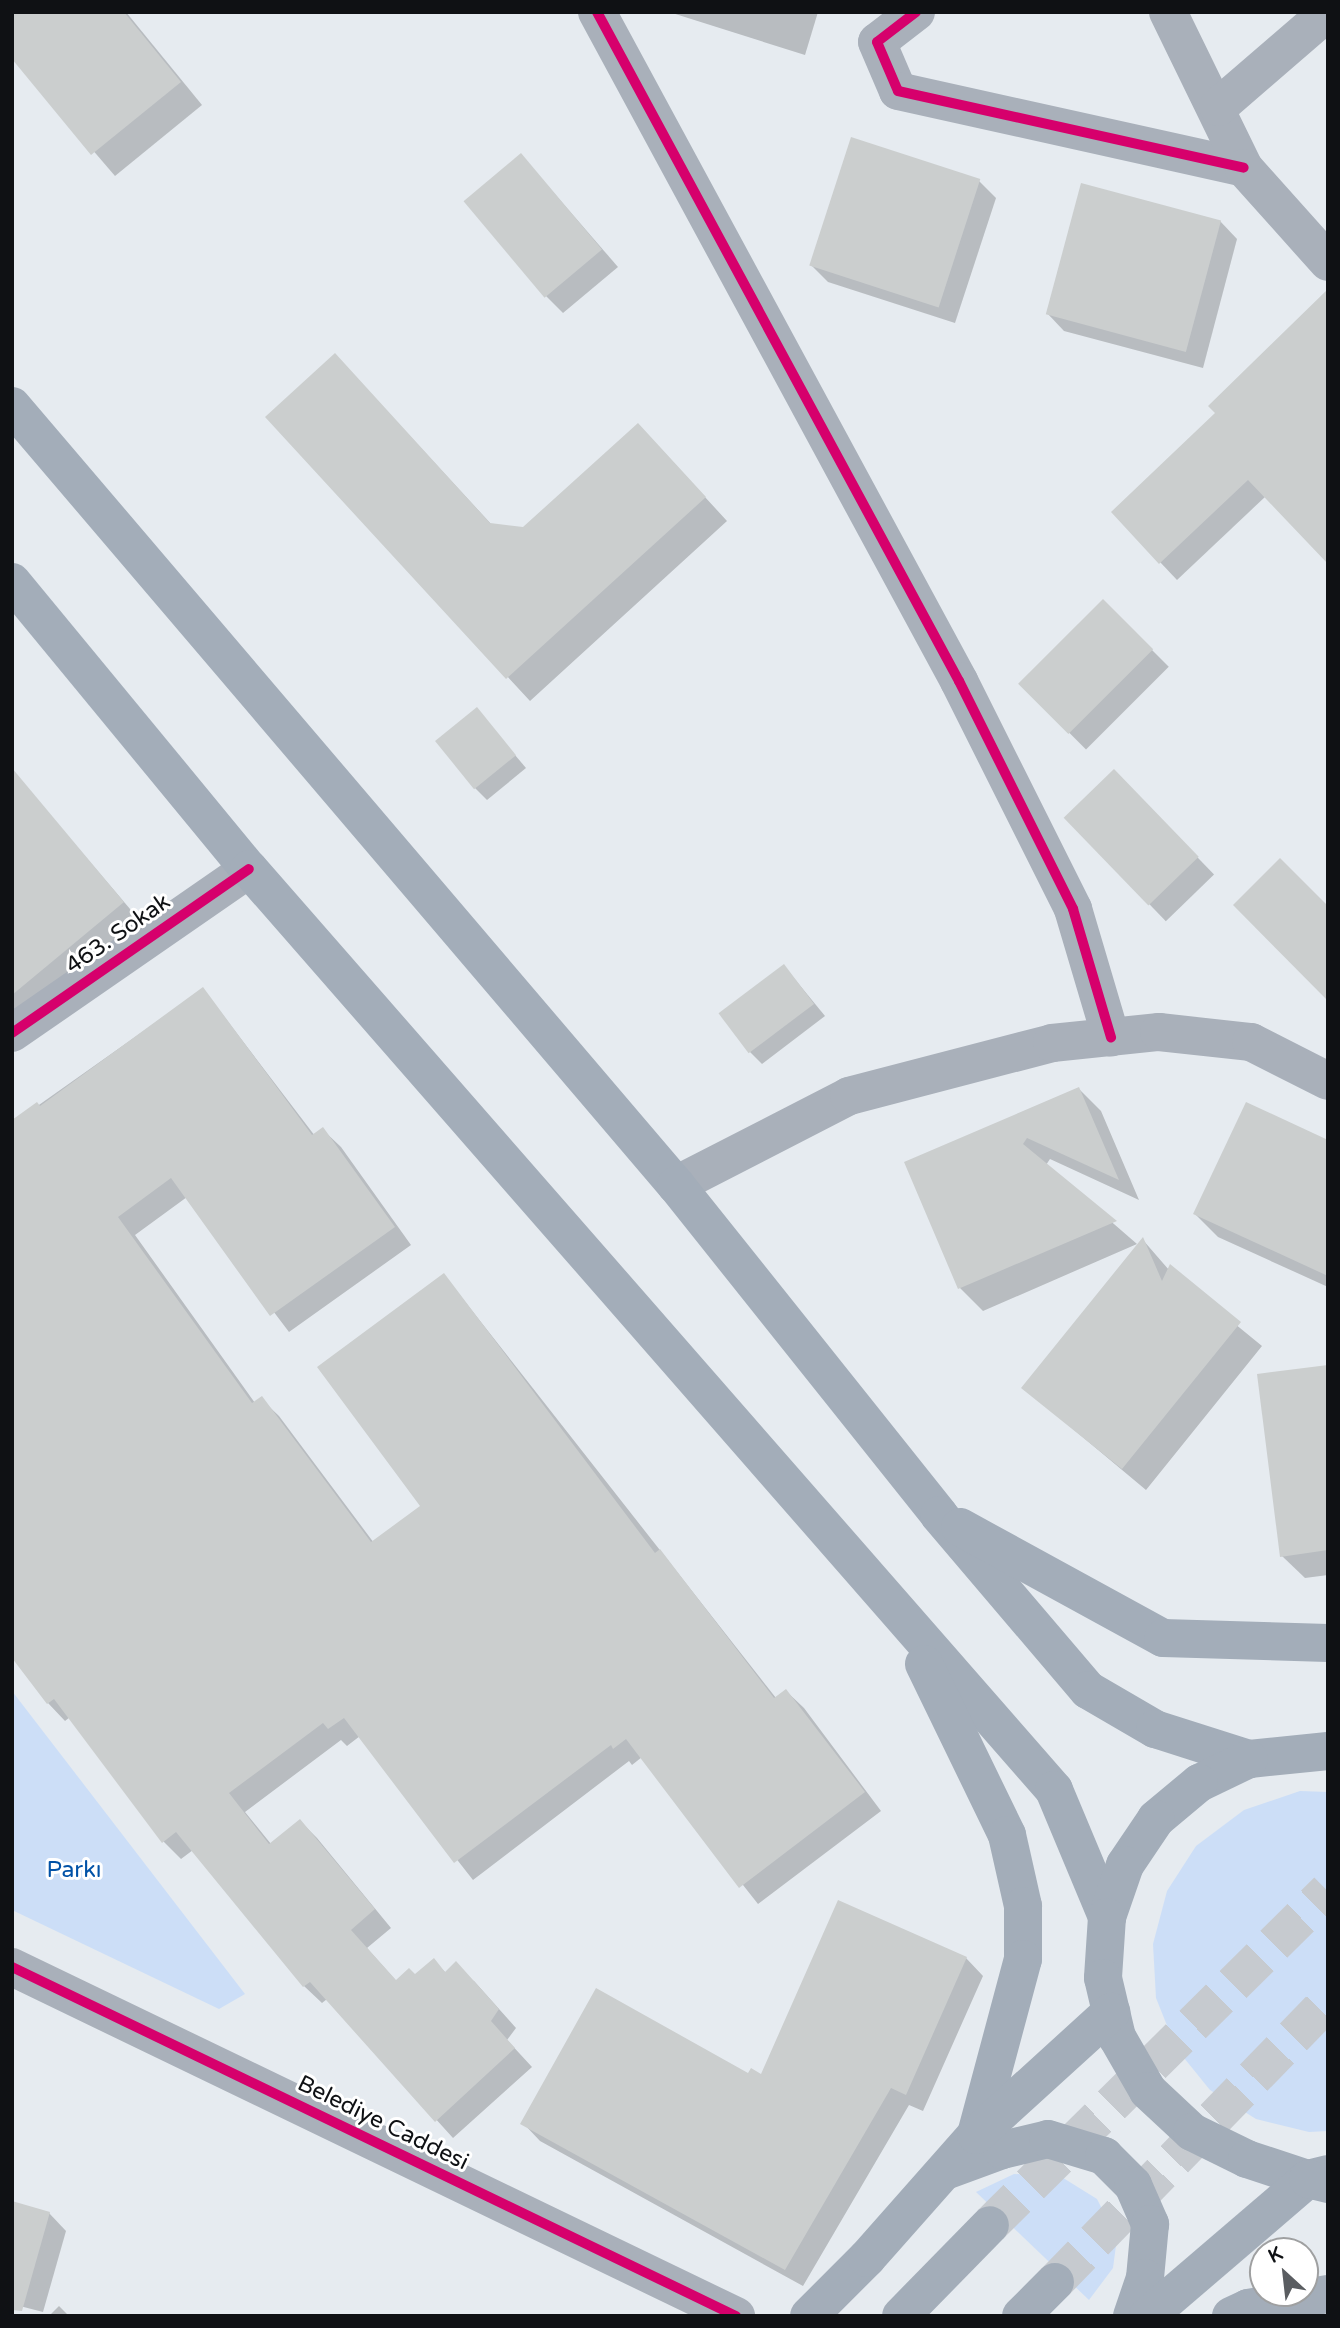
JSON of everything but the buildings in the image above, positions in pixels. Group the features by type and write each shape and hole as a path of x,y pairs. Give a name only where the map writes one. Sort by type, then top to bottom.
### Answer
{"highway":[{"path":"12,406 676,1185 939,1516 1087,1690 1155,1729 1249,1759"},
{"path":"12,582 249,869 1054,1790 1107,1917"},
{"path":"939,1516 1163,1638 1328,1643"},
{"path":"885,1595 948,1708 1006,1835 1023,1906 1023,1959 976,2135"},
{"path":"1321,2179 1247,2159 1192,2132 1148,2091 1117,2037 1103,1979 1107,1917 1125,1865 1156,1819 1199,1783 1249,1759 1328,1751"},
{"path":"809,2316 976,2135 1111,2012"},
{"path":"944,2172 1002,2150 1048,2139 1104,2156 1133,2185 1150,2224 1144,2278 1132,2316"},
{"path":"1148,2316 1321,2179"},
{"path":"901,2316 990,2225"},
{"path":"1021,2316 1055,2282"},
{"path":"1231,2316 1248,2308 1328,2294"}],"street":[{"path":"597,12 959,681 1073,909 1111,1037"},
{"path":"916,12 877,42 898,91 1244,168"},
{"path":"1168,12 1218,107 1244,168 1328,262"},
{"path":"1218,107 1328,12"},
{"name":"463. Sokak","path":"12,1034 249,869"},
{"path":"676,1185 849,1096 1052,1043 1159,1032 1251,1042 1328,1081"},
{"name":"Belediye Caddesi","path":"12,1966 736,2316"}],"green space":[{"name":"Parkı","path":"12,1691 245,1994 219,2009 12,1910"},
{"path":"1300,1791 1328,1792 1328,2131 1309,2132 1256,2119 1210,2090 1176,2048 1156,1998 1153,1944 1167,1891 1196,1846 1244,1810"},
{"path":"1014,2174 1060,2176 1097,2199 1117,2238 1113,2268 1089,2300 976,2192"}],"tunnel":[{"path":"990,2225 1328,1891"},
{"path":"1055,2282 1328,2001"}],"cycle path":[{"path":"597,12 959,681 1073,909 1111,1037"},
{"path":"916,12 877,42 898,91 1244,168"},
{"path":"12,1033 249,869"},
{"path":"12,1967 736,2316"}]}
